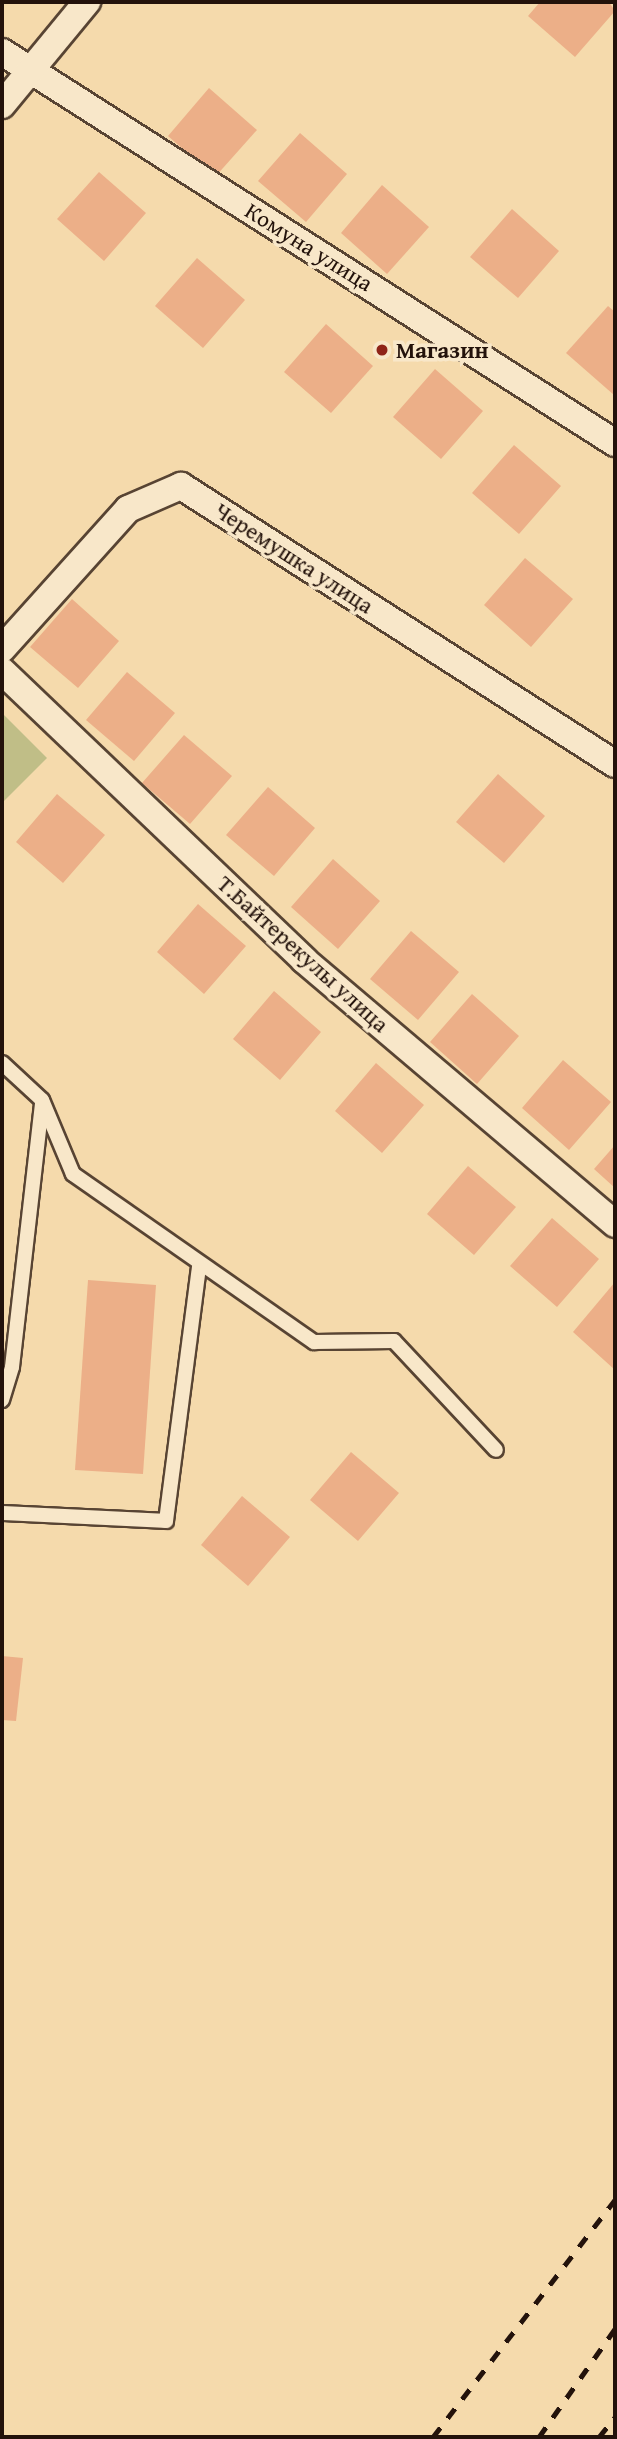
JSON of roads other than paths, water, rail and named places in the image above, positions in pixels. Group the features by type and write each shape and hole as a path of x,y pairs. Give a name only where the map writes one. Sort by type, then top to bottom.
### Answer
{"street":[{"path":"2,105 87,2"},
{"name":"Комуна улица","path":"2,52 615,443"},
{"name":"Черемушка улица","path":"2,649 128,509 181,486 615,764"},
{"name":"Т.Байтерекулы улица","path":"2,671 304,960 615,1224"}],"lane":[{"path":"2,1063 43,1100 73,1174 199,1266 314,1342 394,1340 496,1450"},
{"path":"2,1400 12,1367 43,1100"},
{"path":"2,1513 166,1521 199,1266"}],"railway":[{"path":"433,2437 615,2200"},
{"path":"539,2437 615,2329"},
{"path":"599,2437 615,2417"}],"place":[{"name":"Магазин","path":"382,350"}]}
